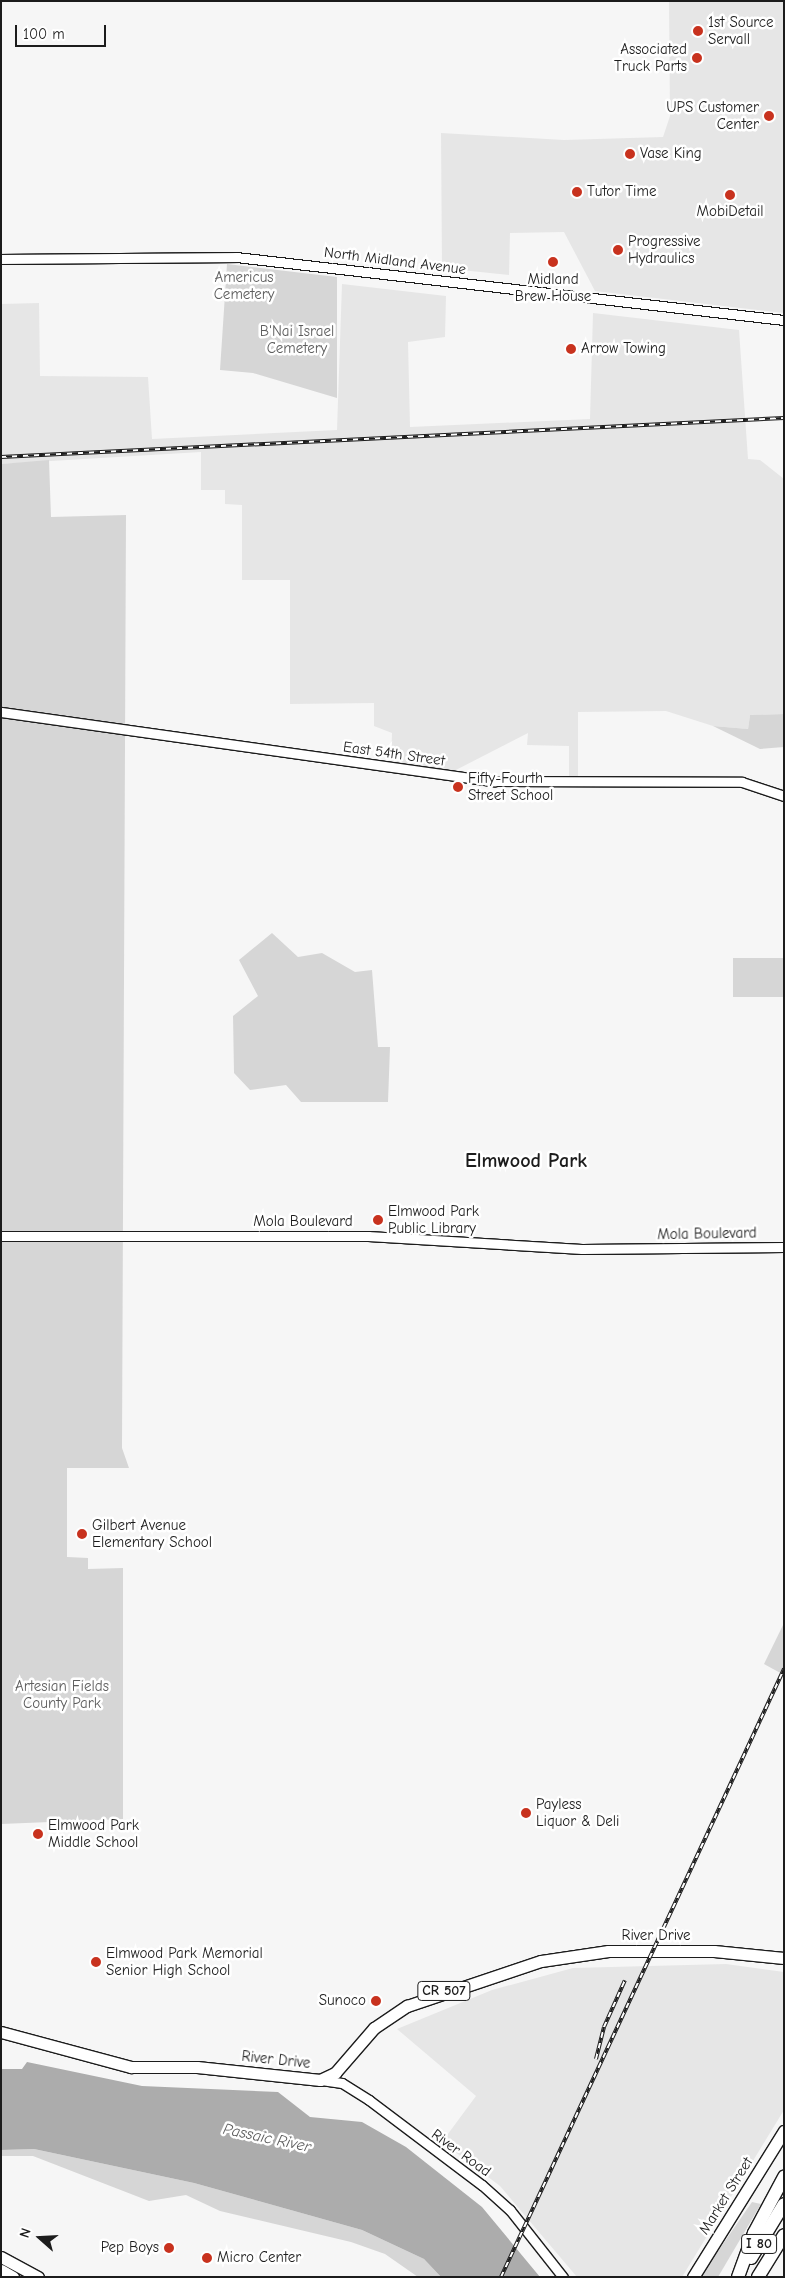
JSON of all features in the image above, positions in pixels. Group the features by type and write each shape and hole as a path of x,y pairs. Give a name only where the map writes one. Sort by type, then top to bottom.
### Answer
{"highway":[{"path":"776,2205 784,2177"},
{"name":"I 80","path":"739,2277 776,2205"},
{"name":"I 80","path":"758,2277 784,2235"}],"main road":[{"name":"River Drive","path":"1,2032 130,2067 197,2067 320,2080 335,2072 374,2028 407,2006 542,1961 617,1951 740,1952 784,1958"},
{"name":"Market Street","path":"693,2277 784,2132"},
{"path":"1,2257 38,2277"},
{"path":"1,2270 13,2277"}],"street":[{"name":"North Midland Avenue","path":"1,259 236,257 784,320"},
{"name":"East 54th Street","path":"1,712 494,781 742,782 784,796"},
{"name":"Mola Boulevard","path":"1,1236 368,1236 582,1249 784,1247"},
{"name":"River Road","path":"320,2080 342,2083 368,2100 482,2185 510,2210 563,2277"}],"shaded area":[{"path":"669,1 784,1 784,313 595,291 564,232 510,233 509,275 442,268 441,133 564,140 663,137 670,116"},
{"path":"342,284 446,296 445,337 408,342 410,427 590,419 593,313 739,330 748,459 760,460 784,479 784,714 750,715 748,729 713,726 666,711 578,712 578,781 569,781 569,746 527,745 528,733 450,773 391,764 392,733 374,726 374,703 290,704 290,580 242,580 242,505 225,504 225,490 201,490 201,452 1,464 1,304 39,303 40,376 148,377 152,439 337,430"},
{"path":"726,1964 784,1972 784,2110 682,2277 577,2277 500,2186 442,2142 476,2096 397,2029 492,1990 573,1968"}],"green space":[{"name":"B'Nai Israel Cemetery","path":"227,264 337,277 337,398 253,373 220,370"},
{"name":"Artesian Fields County Park","path":"49,460 51,517 126,515 122,1448 129,1468 67,1468 67,1557 88,1558 88,1569 123,1568 123,1819 1,1824 1,464"},
{"path":"784,714 784,747 760,749 713,726 748,729 750,715"},
{"path":"272,933 298,957 322,953 355,972 372,970 378,1047 390,1047 388,1102 301,1102 286,1085 250,1090 234,1073 233,1016 258,996 239,960"},
{"path":"733,958 784,958 784,997 733,997"},
{"path":"784,1623 784,1675 764,1664"},
{"path":"34,2149 194,2183 362,2230 424,2259 441,2277 418,2277 385,2254 351,2242 220,2211 186,2195 149,2201 33,2156 1,2156 1,2150"},
{"path":"752,2202 761,2204 718,2277 700,2277"}],"water":[{"name":"Passaic River","path":"27,2062 142,2086 278,2092 310,2117 362,2122 406,2147 482,2207 540,2277 441,2277 424,2259 362,2230 194,2183 34,2149 1,2150 1,2069 22,2069"}],"railway":[{"path":"1,457 784,418"},
{"path":"501,2277 784,1669"},
{"path":"596,2059 604,2027 625,1980"}],"place":[{"name":"1st Source Servall","path":"698,31"},
{"name":"Associated Truck Parts","path":"697,58"},
{"name":"UPS Customer Center","path":"769,116"},
{"name":"Vase King","path":"630,154"},
{"name":"Tutor Time","path":"577,192"},
{"name":"MobiDetail","path":"730,195"},
{"name":"Progressive Hydraulics","path":"618,250"},
{"name":"Midland Brew House","path":"553,262"},
{"name":"Arrow Towing","path":"571,349"},
{"name":"Fifty-Fourth Street School","path":"458,787"},
{"name":"Elmwood Park Public Library","path":"378,1220"},
{"name":"Gilbert Avenue Elementary School","path":"82,1534"},
{"name":"Payless Liquor & Deli","path":"526,1813"},
{"name":"Elmwood Park Middle School","path":"38,1834"},
{"name":"Elmwood Park Memorial Senior High School","path":"96,1962"},
{"name":"Sunoco","path":"376,2001"},
{"name":"Pep Boys","path":"169,2248"},
{"name":"Micro Center","path":"207,2258"}],"district":[{"name":"Elmwood Park","path":"526,1160"}],"park label":[{"name":"Americus Cemetery","path":"244,286"}]}
